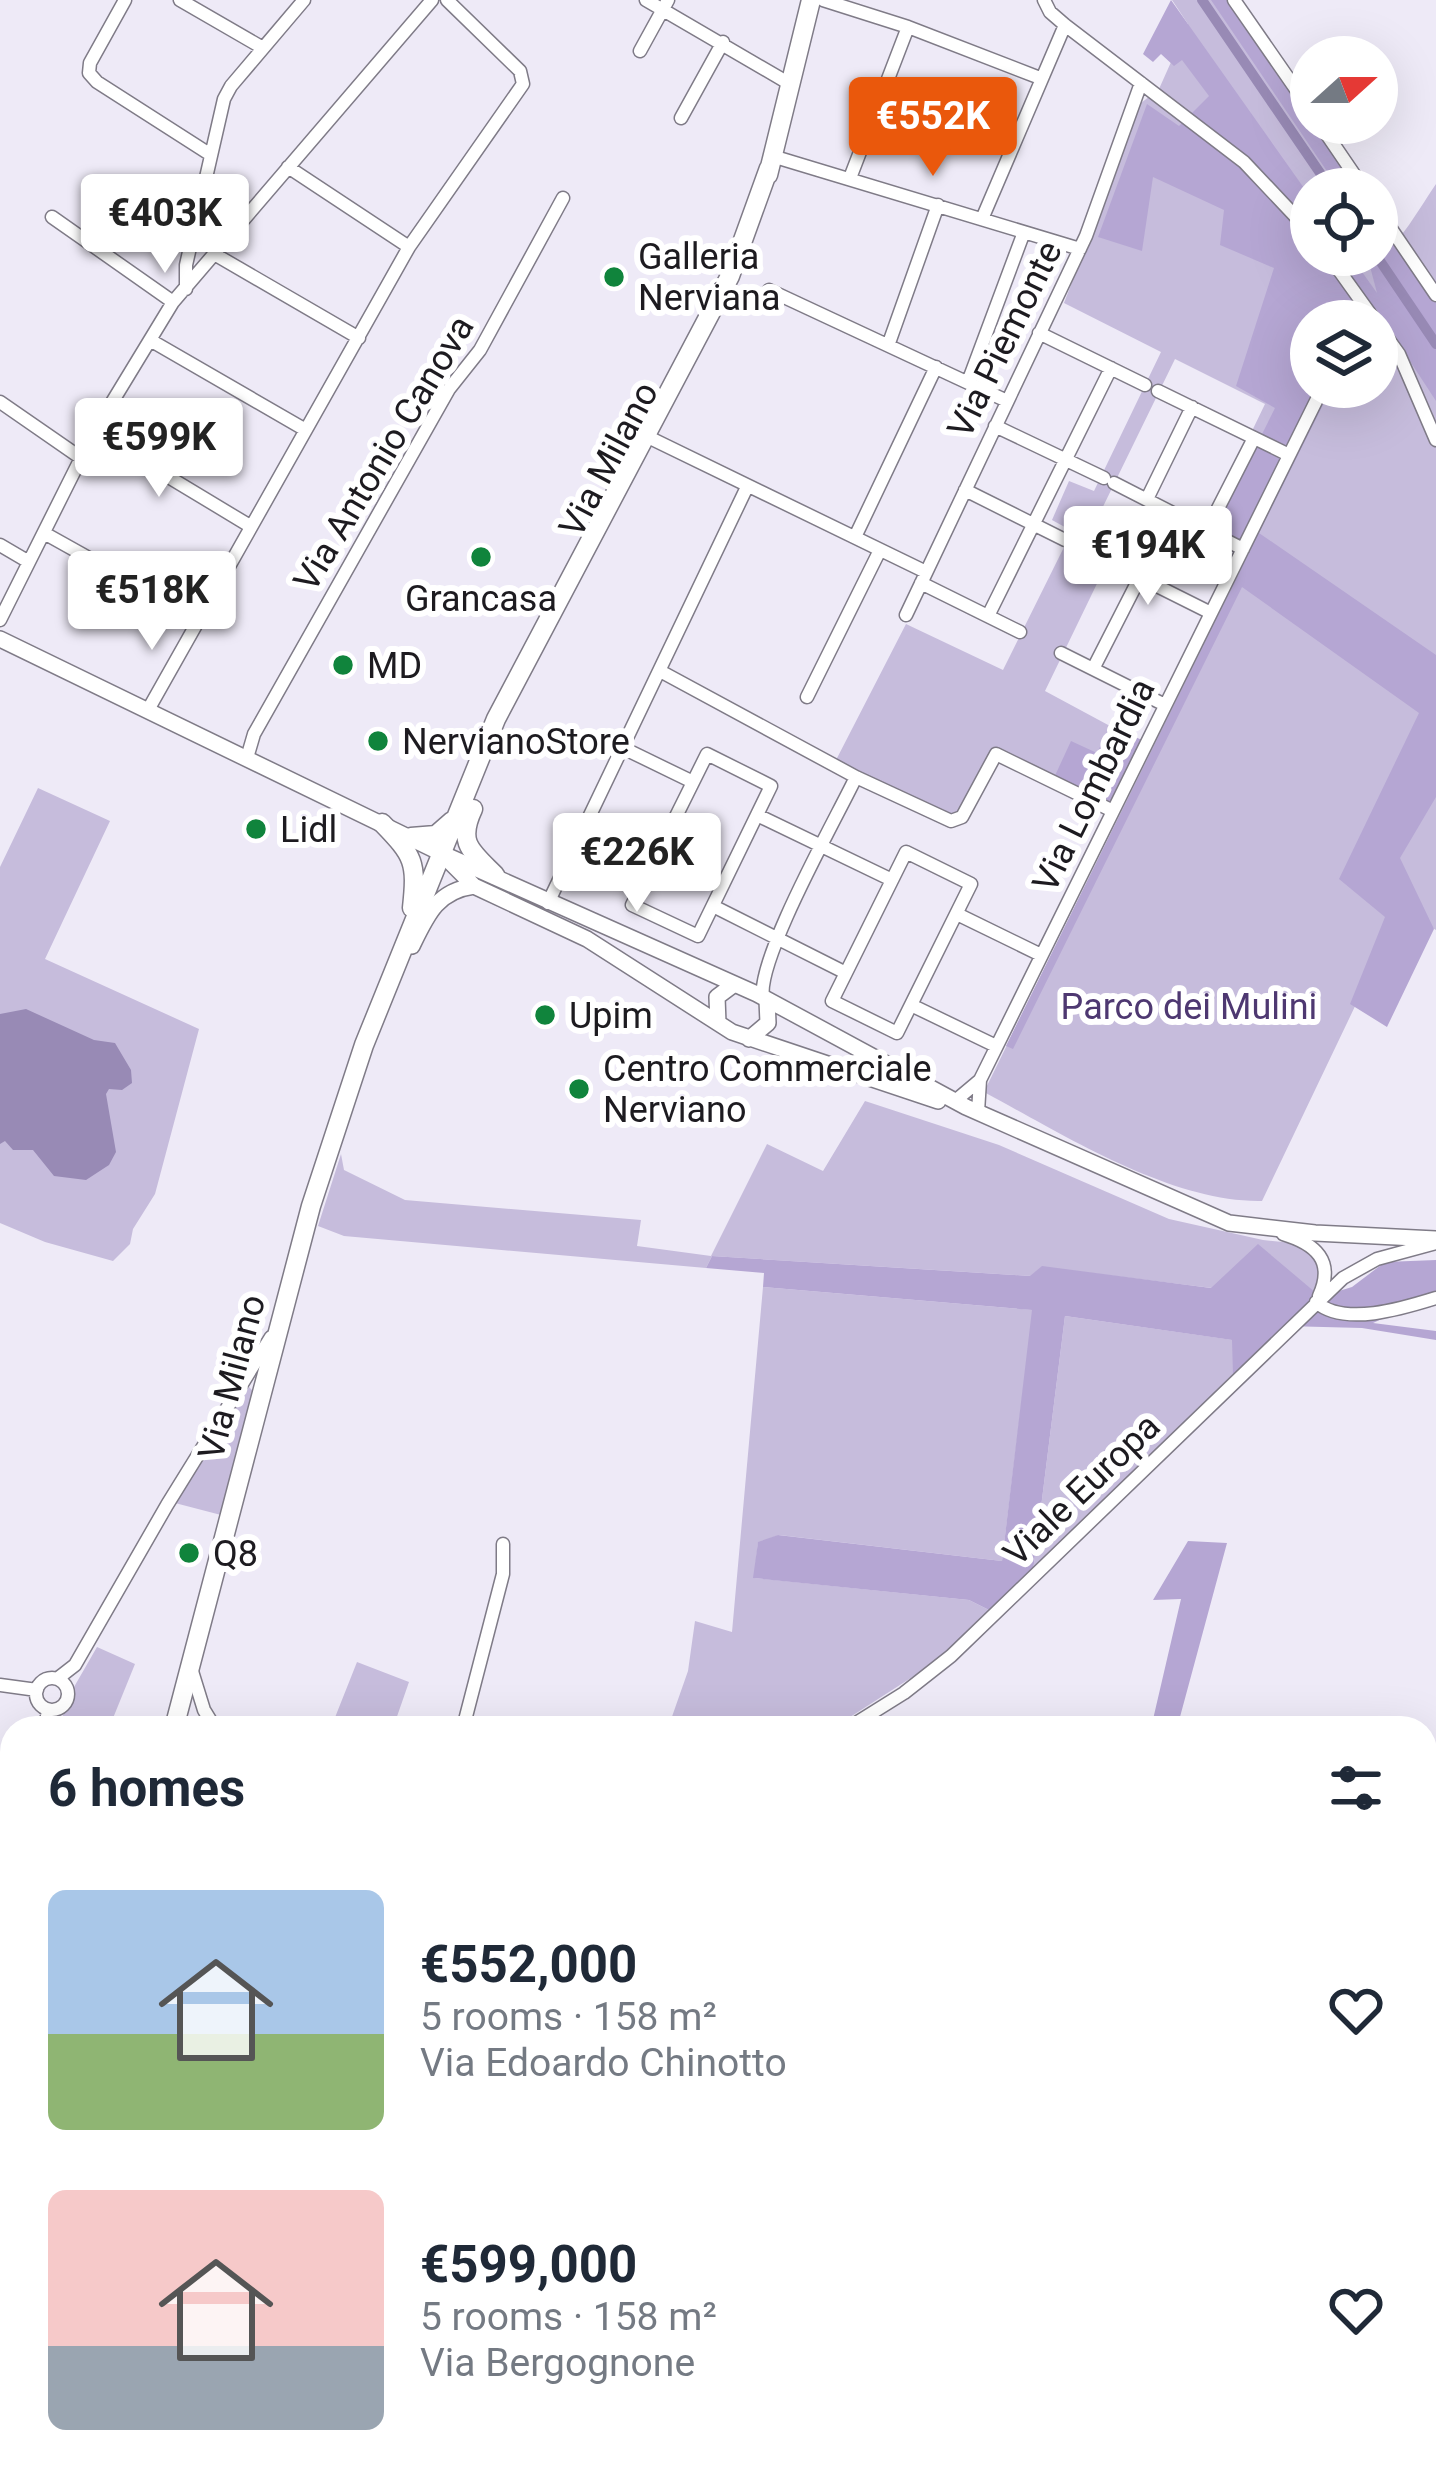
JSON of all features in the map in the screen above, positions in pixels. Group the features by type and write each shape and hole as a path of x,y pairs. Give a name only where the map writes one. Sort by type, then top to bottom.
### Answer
{"main road":[{"name":"Via Milano","path":"477,770 505,724 730,275 771,162 811,0"},
{"name":"Via Milano","path":"181,1716 278,1326 317,1184 364,1045 496,719 650,438"},
{"path":"494,875 468,845 465,828 505,724"},
{"path":"411,837 436,835 458,813"},
{"path":"382,823 411,852 416,870 410,930"}],"street":[{"path":"125,0 89,73 211,155"},
{"path":"181,0 263,48"},
{"path":"186,289 186,265 224,99 304,0"},
{"path":"0,620 94,432 173,302 432,0"},
{"path":"148,710 410,248 524,81 520,71 448,0"},
{"path":"646,0 665,4 790,84"},
{"path":"823,0 1040,78"},
{"path":"1044,0 1049,12 1065,25 1244,162 1290,211"},
{"path":"1234,0 1290,81"},
{"path":"640,51 665,4"},
{"path":"982,219 1065,25"},
{"path":"850,178 908,27"},
{"path":"680,118 723,42"},
{"name":"Via Piemonte","path":"905,615 1080,249 1141,83"},
{"path":"771,162 850,178 1080,249"},
{"path":"288,167 410,248"},
{"name":"Via Antonio Canova","path":"242,755 449,389 480,350 563,198"},
{"path":"889,344 938,205"},
{"path":"52,217 173,302"},
{"path":"968,382 1024,232"},
{"path":"1398,239 1436,296"},
{"path":"193,244 204,268"},
{"path":"216,255 359,338"},
{"path":"1344,276 1363,300"},
{"path":"769,290 1007,401"},
{"path":"1039,333 1289,455"},
{"path":"150,340 304,429"},
{"path":"1398,356 1413,380 1436,440"},
{"path":"855,538 936,367"},
{"path":"988,616 1112,368"},
{"path":"0,402 81,458"},
{"path":"1147,499 1192,407"},
{"name":"Via Lombardia","path":"971,1108 996,1046 1312,408"},
{"path":"995,426 1243,549"},
{"path":"94,432 250,526"},
{"path":"650,438 880,550 1020,632"},
{"path":"1207,530 1254,438"},
{"path":"548,903 747,488"},
{"path":"965,490 1065,540"},
{"path":"44,533 198,619"},
{"path":"0,545 29,562"},
{"path":"806,697 880,550"},
{"path":"1107,561 1211,613"},
{"path":"1093,669 1140,577"},
{"path":"0,639 441,853 765,999 971,1108 1228,1223 1436,1237"},
{"path":"1061,653 1165,706"},
{"path":"660,671 856,777 951,820 962,817 995,754 1113,812"},
{"path":"622,748 693,782"},
{"path":"707,754 771,786 757,815 698,936 632,905 707,754"},
{"path":"749,1039 768,1023 763,974 856,777"},
{"path":"757,815 892,880"},
{"path":"577,841 648,874"},
{"path":"906,851 971,884 957,914 897,1034 832,1001 906,851"},
{"path":"441,853 474,886 586,939 749,1039 971,1108"},
{"name":"Via Milano","path":"364,1045 434,904 454,889 474,886"},
{"path":"712,906 846,973"},
{"path":"957,914 1041,955"},
{"path":"718,1023 717,997 763,974"},
{"path":"911,1005 996,1046"},
{"name":"Via Lombardia","path":"971,1108 980,1080"},
{"path":"1195,1209 1262,1221 1436,1237"},
{"path":"1266,1228 1304,1240 1318,1250 1326,1274 1316,1302 1322,1309 1373,1314 1436,1298"},
{"name":"Viale Europa","path":"867,1716 904,1693 967,1641 1343,1278 1377,1259 1436,1237"},
{"path":"57,1679 66,1685 69,1696 59,1709 48,1710 37,1700 37,1690 42,1682 57,1679 75,1665 278,1326"},
{"path":"466,1716 503,1574 503,1544"},
{"path":"190,1668 206,1716"},
{"path":"0,1685 37,1690"},
{"path":"47,1716 48,1710"}],"green space":[{"name":"Parco dei Mulini","path":"1172,0 1230,0 1290,88 1290,144 1328,144 1345,168 1290,168 1290,276 1398,276 1398,239 1436,184 1436,930 1401,910 1262,1201 1227,1199 1155,1178 984,1092 1296,455 1252,431 1265,404 1175,359 1097,519 1122,532 1045,691 1110,726 1098,754 1053,780 993,751 959,812 952,816 835,762 906,624 1003,670 1072,531 1052,520 1069,481 1094,491 1161,352 1064,303 1141,103 1159,89 1188,24"},
{"path":"38,788 110,821 45,959 199,1029 155,1194 133,1229 130,1244 113,1261 45,1242 0,1223 0,867"},
{"path":"865,1101 999,1145 1169,1219 1303,1244 1321,1266 1316,1293 1212,1288 1042,1267 1031,1276 712,1256 706,1268 344,1236 318,1226 341,1154 344,1170 405,1200 641,1220 637,1246 711,1256 767,1144 823,1171"},
{"path":"763,1287 1033,1310 1002,1561 779,1535 758,1543 754,1578 969,1600 991,1611 931,1665 852,1716 672,1716 688,1671 695,1621 732,1632"},
{"path":"1065,1316 1233,1340 1233,1374 1033,1571"},
{"path":"249,1387 254,1392 221,1515 175,1503"},
{"path":"97,1647 135,1664 114,1716 62,1716 71,1705 74,1687"},
{"path":"357,1662 409,1682 397,1716 336,1716"}],"shaded area":[{"path":"1171,0 1290,168 1290,276 1365,276 1377,293 1373,276 1398,276 1398,247 1436,303 1436,401 1398,343 1398,300 1290,300 1290,408 1322,408 1259,533 1436,655 1436,797 1400,858 1434,929 1387,1027 1350,1004 1385,917 1339,879 1419,713 1242,587 1013,1049 1006,1046 1251,549 1215,529 1275,408 1236,386 1274,268 1220,245 1224,210 1153,177 1142,251 1098,237 1147,104 1179,126 1209,96 1182,60 1174,66 1161,54 1153,62 1143,54"},
{"path":"1211,0 1228,0 1290,89 1290,117"},
{"path":"1309,144 1328,144 1344,168 1325,168"},
{"path":"1110,726 1142,740 1111,808 1053,780 1071,741 1097,753"},
{"path":"26,1009 94,1040 115,1043 131,1070 132,1083 106,1094 116,1152 109,1165 86,1180 54,1176 33,1150 13,1150 5,1141 0,1144 0,1014"},
{"path":"1258,1244 1316,1293 1313,1299 1352,1287 1385,1262 1436,1260 1436,1294 1373,1323 1436,1331 1436,1340 1362,1328 1285,1326 1233,1374 1232,1340 1065,1316 1033,1571 991,1611 969,1600 753,1578 758,1542 778,1535 1002,1561 1032,1310 763,1287 764,1273 706,1268 712,1256 1030,1276 1042,1266 1211,1288"},
{"path":"1188,1541 1227,1543 1180,1716 1154,1716 1181,1599 1153,1600"}],"waterway":[{"path":"1202,0 1317,168"},
{"path":"1390,276 1436,344"}],"place":[{"name":"Galleria Nerviana","path":"614,277"},
{"name":"Grancasa","path":"481,557"},
{"name":"MD","path":"343,665"},
{"name":"NervianoStore","path":"378,741"},
{"name":"Lidl","path":"256,829"},
{"name":"Upim","path":"545,1015"},
{"name":"Centro Commerciale Nerviano","path":"579,1089"},
{"name":"Q8","path":"189,1553"}]}
